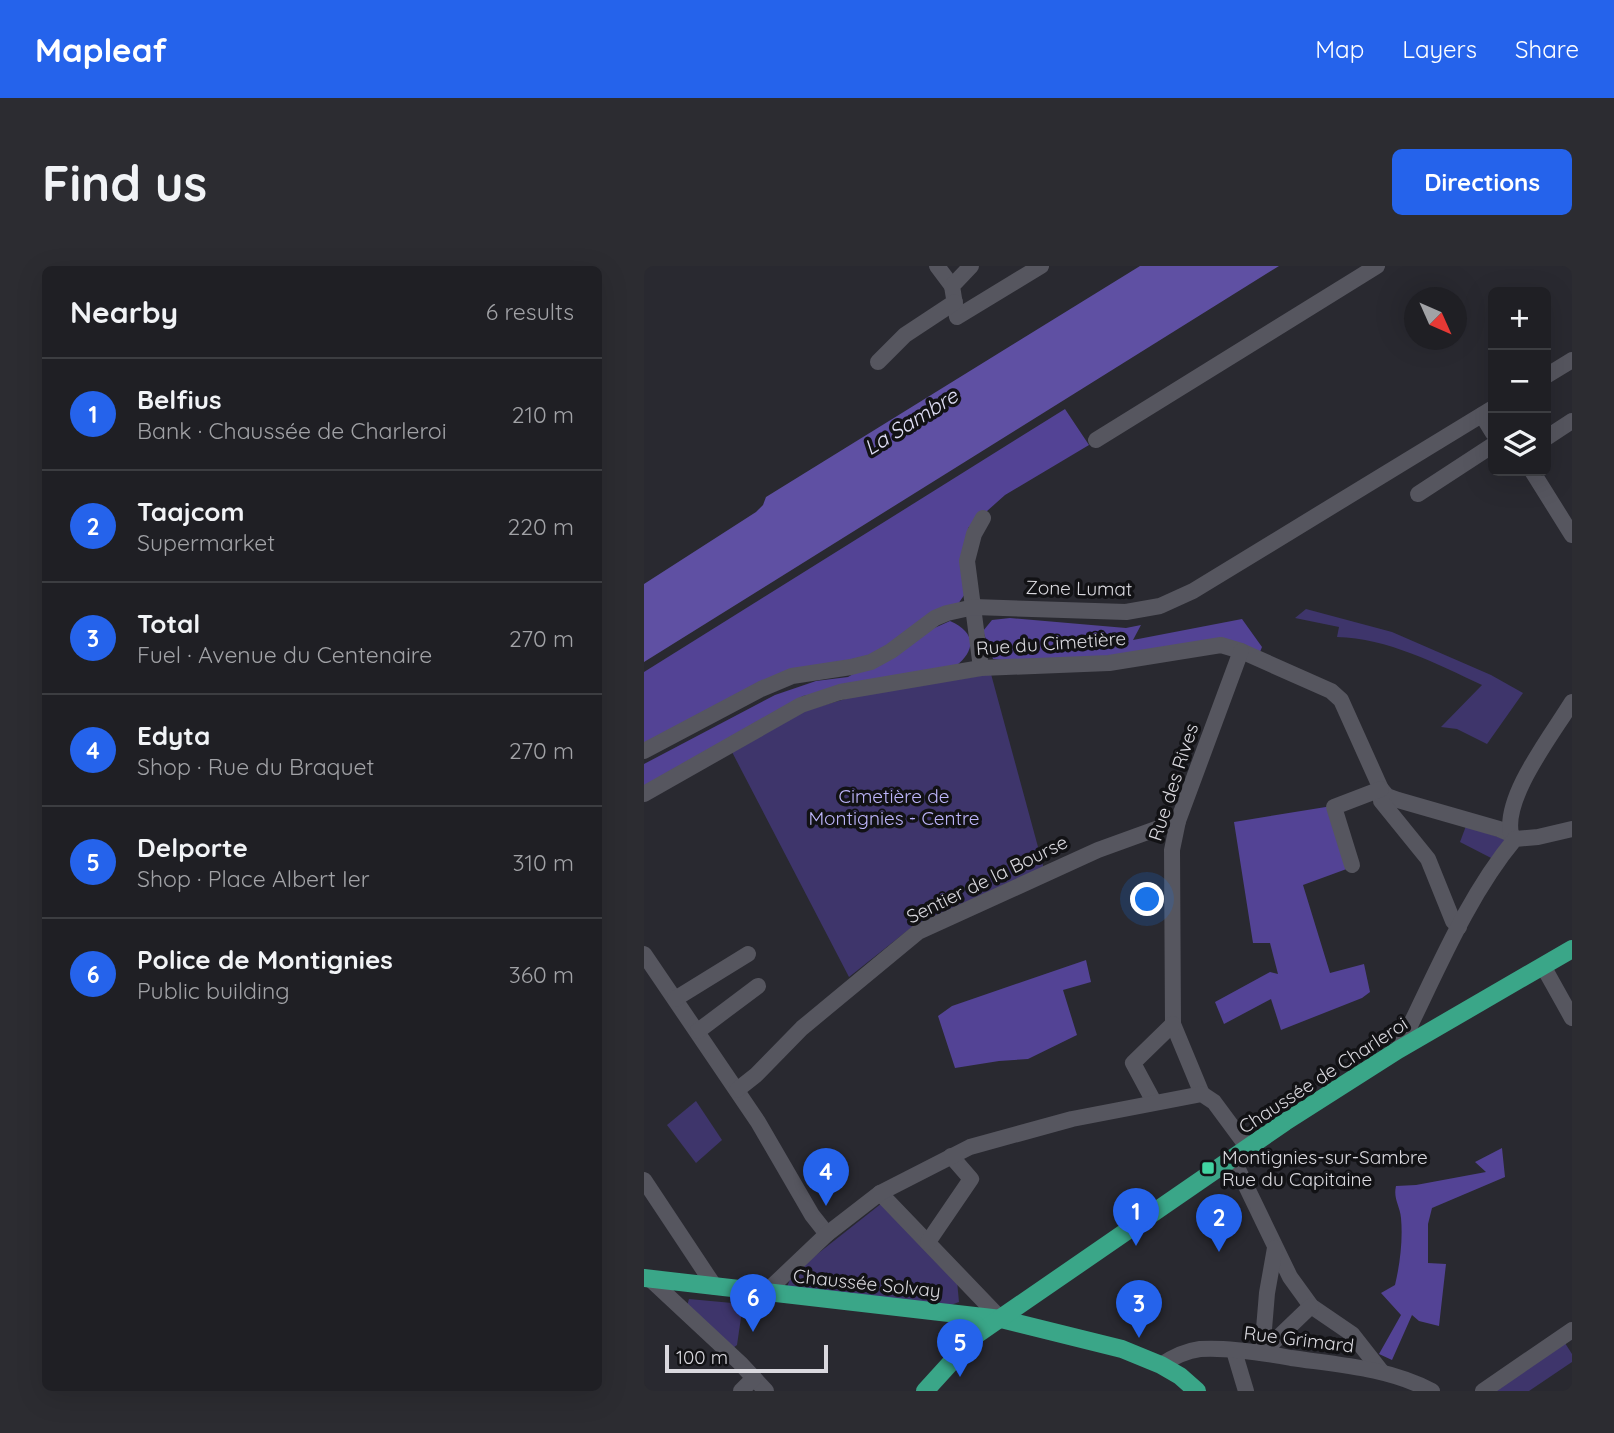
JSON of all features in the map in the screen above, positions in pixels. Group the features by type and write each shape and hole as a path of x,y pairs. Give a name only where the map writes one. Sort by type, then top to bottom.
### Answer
{"main road":[{"name":"Chaussée de Charleroi","path":"925,1391 976,1335 1240,1154 1398,1050 1572,949"},
{"name":"Chaussée Solvay","path":"648,1279 1001,1319 1122,1349 1161,1364 1197,1391"}],"street":[{"path":"937,266 954,294 957,317 1041,266"},
{"path":"878,362 905,335 954,294 971,266"},
{"path":"1096,440 1377,266"},
{"path":"1551,373 1572,360"},
{"name":"Zone Lumat","path":"644,751 781,680 871,662 891,651 935,618 974,607 1126,612 1160,606 1194,592 1488,411"},
{"path":"1551,435 1572,421"},
{"path":"1418,494 1488,448"},
{"path":"1535,476 1572,535"},
{"path":"981,668 967,561 974,534 983,518"},
{"name":"Rue du Cimetière","path":"644,794 802,705 840,692 981,668 1109,663 1221,645 1241,651 1336,695 1347,710 1381,789 1381,801 1428,859 1453,921 1460,927"},
{"name":"Rue des Rives","path":"1202,1094 1173,1024 1172,850 1178,821 1241,651"},
{"path":"1513,837 1508,821 1520,787 1572,702"},
{"path":"1352,864 1335,807 1381,789 1387,796 1499,829 1513,837 1538,837 1572,829"},
{"name":"Sentier de la Bourse","path":"737,1090 756,1075 802,1028 918,932 1098,850 1178,821"},
{"path":"1398,1050 1460,927 1495,863 1513,837"},
{"path":"644,954 758,1122 812,1215 827,1234"},
{"path":"675,999 748,954"},
{"path":"1543,966 1572,1018"},
{"path":"698,1031 758,986"},
{"path":"1154,1102 1133,1063 1173,1024"},
{"path":"765,1293 827,1234 880,1193 970,1147 1059,1123 1202,1094 1214,1102 1240,1154 1275,1248 1290,1277 1311,1306 1352,1334 1386,1372 1394,1391"},
{"path":"928,1242 971,1179 951,1156"},
{"path":"644,1180 715,1287"},
{"path":"880,1193 1001,1319"},
{"path":"1262,1353 1267,1293 1275,1248"},
{"path":"648,1279 766,1391"},
{"path":"1262,1353 1311,1306"},
{"path":"1483,1391 1572,1330"},
{"name":"Rue Grimard","path":"1161,1364 1178,1354 1201,1349 1262,1353 1386,1372 1432,1391"},
{"path":"1234,1351 1246,1391"},
{"path":"741,1391 754,1378"}],"green space":[{"path":"1306,609 1392,632 1491,675 1523,693 1487,744 1457,729 1441,727 1482,685 1393,647 1356,638 1337,637 1339,627 1295,618"},
{"name":"Cimetière de Montignies - Centre","path":"991,674 1044,869 912,927 849,977 732,752 804,711 852,697"},
{"path":"1466,826 1507,840 1495,860 1460,842"},
{"path":"696,1101 722,1140 696,1163 667,1125"},
{"path":"882,1203 957,1281 959,1302 943,1308 787,1287 792,1274"},
{"path":"689,1299 743,1304 737,1345 733,1348 687,1306"},
{"path":"1563,1340 1572,1354 1572,1362 1529,1391 1491,1391"}],"shaded area":[{"path":"1065,409 1089,445 1005,495 968,528 967,591 958,604 878,653 810,669 644,750 644,672"},
{"path":"1010,618 1126,628 1141,625 1133,640 1242,619 1262,647 1258,657 1232,643 1048,665 993,659 983,631 992,620"},
{"path":"950,621 964,630 970,641 967,653 956,666 803,696 644,787 644,764 775,695 816,681 848,677"},
{"path":"1332,806 1352,867 1303,885 1330,973 1364,964 1370,992 1362,998 1281,1030 1271,999 1224,1024 1215,1002 1270,972 1278,974 1270,943 1253,943 1234,822"},
{"path":"1086,960 1091,982 1063,990 1077,1035 1028,1059 955,1068 938,1016 952,1006"},
{"path":"1502,1148 1505,1177 1432,1208 1428,1224 1428,1263 1446,1264 1439,1326 1419,1321 1412,1315 1392,1360 1379,1354 1401,1315 1381,1293 1395,1285 1400,1260 1402,1226 1395,1195 1396,1186 1486,1172 1475,1162"}],"water":[{"name":"La Sambre","path":"1140,266 1279,266 644,662 644,584 756,512 766,497"}],"place":[{"name":"Montignies-sur-Sambre Rue du Capitaine","path":"1208,1168"},
{"name":"Edyta","path":"826,1206"},
{"name":"Belfius","path":"1136,1246"},
{"name":"Taajcom","path":"1219,1252"},
{"name":"Police de Montignies","path":"753,1332"},
{"name":"Total","path":"1139,1338"},
{"name":"Delporte","path":"960,1377"}]}
